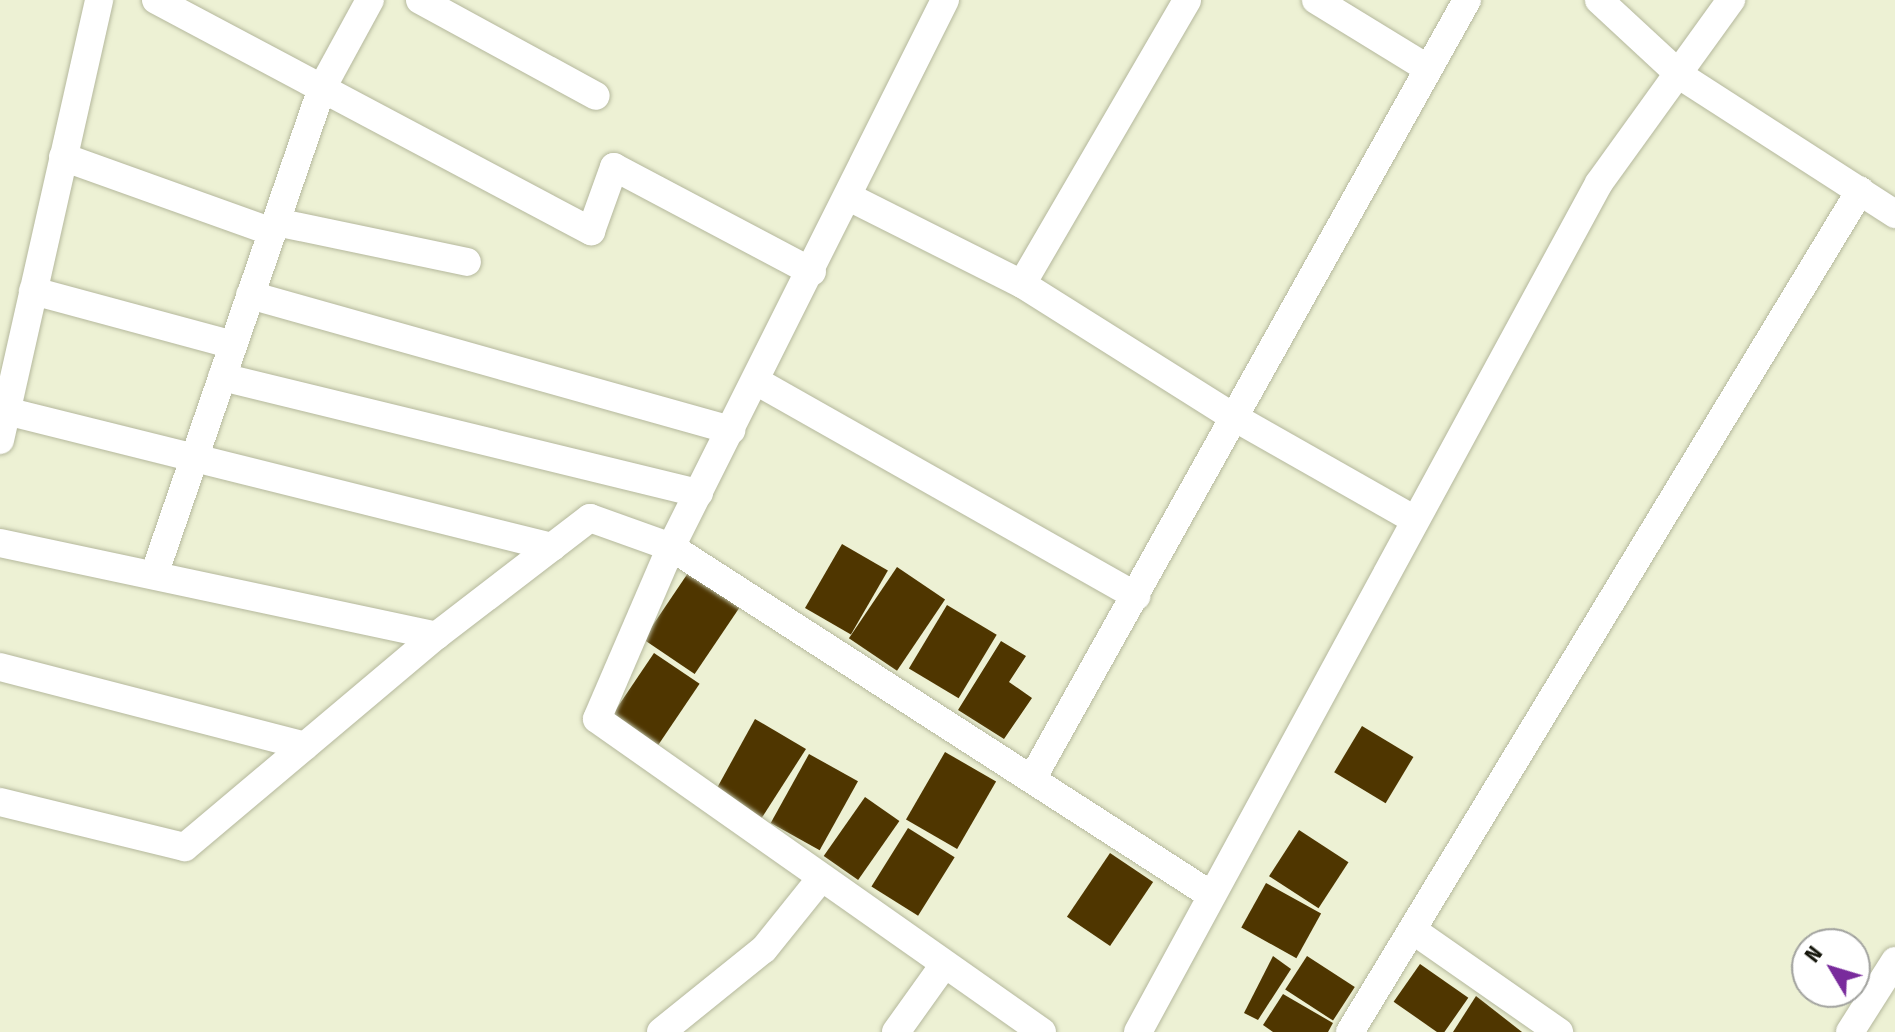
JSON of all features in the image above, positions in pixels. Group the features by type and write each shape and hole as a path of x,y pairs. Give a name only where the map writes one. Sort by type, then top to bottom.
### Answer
{"street":[{"path":"0,440 99,0"},
{"path":"156,0 591,231 614,167 812,272"},
{"path":"154,575 322,88 370,0"},
{"path":"420,0 596,96"},
{"path":"945,0 882,117 849,197 671,547 597,719 943,966 1042,1032"},
{"path":"1022,284 1187,0"},
{"path":"1316,0 1427,68"},
{"path":"1032,779 1467,0"},
{"path":"1599,0 1681,76 1895,214"},
{"path":"1138,1032 1599,183 1681,76 1731,0"},
{"path":"63,157 274,227 467,262"},
{"path":"1350,1032 1860,191"},
{"path":"849,197 1022,284 1232,416 1415,520"},
{"path":"33,291 233,345"},
{"path":"250,295 731,430"},
{"path":"222,377 699,493"},
{"path":"756,381 1136,596"},
{"path":"6,411 552,547"},
{"path":"0,802 185,847 436,636 590,518 671,547 1211,895"},
{"path":"0,543 436,636"},
{"path":"0,667 305,746"},
{"path":"661,1032 764,949 821,878"},
{"path":"1414,931 1559,1032"},
{"path":"1850,1032 1895,961"},
{"path":"896,1032 943,966"}],"building":[{"path":"842,544 888,570 851,635 805,608"},
{"path":"897,567 945,599 897,671 849,638"},
{"path":"688,573 739,608 695,674 643,639"},
{"path":"947,605 997,635 959,698 909,668"},
{"path":"1001,641 1026,656 1009,682 1032,698 1004,739 958,710"},
{"path":"654,653 700,684 657,748 611,717"},
{"path":"755,719 806,749 761,819 717,788"},
{"path":"1362,726 1413,757 1386,803 1334,772"},
{"path":"945,752 996,782 957,849 906,820"},
{"path":"809,754 858,781 820,850 771,823"},
{"path":"865,797 899,821 858,880 824,856"},
{"path":"908,828 955,857 918,916 871,887"},
{"path":"1299,830 1348,862 1319,908 1269,876"},
{"path":"1110,853 1153,882 1110,946 1067,917"},
{"path":"1266,883 1321,914 1296,958 1241,928"},
{"path":"1273,956 1291,969 1258,1020 1244,1013"},
{"path":"1307,956 1355,987 1333,1021 1285,990"},
{"path":"1420,964 1468,998 1444,1032 1437,1032 1394,1002"},
{"path":"1283,994 1333,1023 1328,1032 1273,1032 1263,1025"},
{"path":"1476,996 1522,1032 1453,1032"}]}
